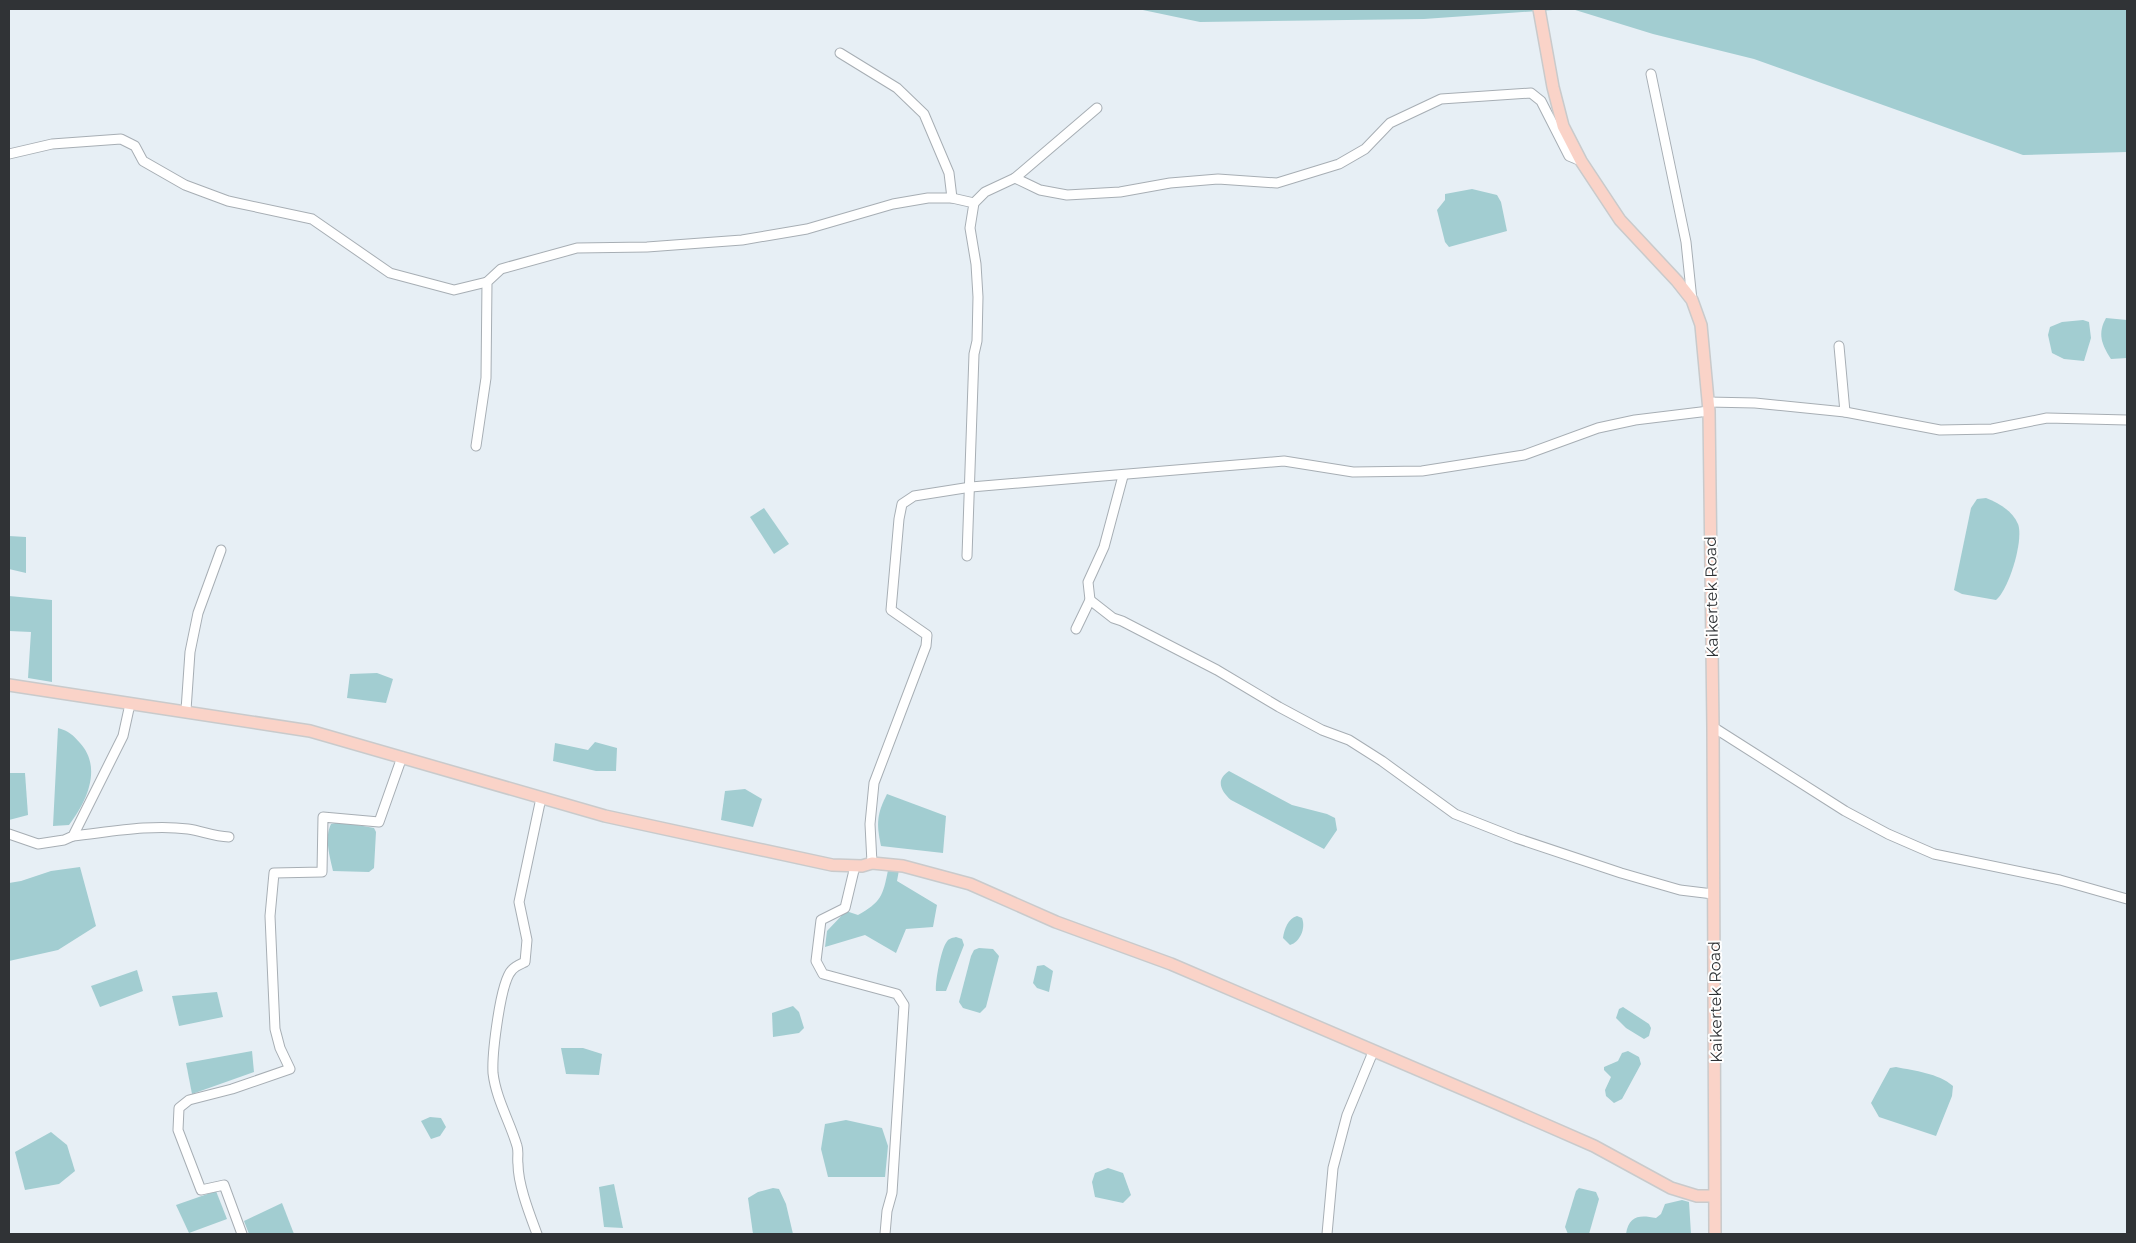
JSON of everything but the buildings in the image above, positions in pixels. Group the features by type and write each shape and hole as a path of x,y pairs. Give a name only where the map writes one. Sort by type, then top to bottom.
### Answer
{"main road":[{"name":"Kaikertek Road","path":"1539,9 1552,87 1563,126 1581,160 1620,220 1677,280 1692,300 1701,325 1708,406 1713,727 1716,1073 1714,1196 1716,1234"},
{"path":"9,685 130,704 186,710 310,731 605,816 822,863 855,866 872,863 904,866 970,884 1056,922 1171,964 1594,1146 1671,1188 1697,1196 1714,1196"}],"street":[{"path":"840,53 897,88 924,114 949,173 952,198"},
{"path":"1652,74 1686,242 1692,300"},
{"path":"1016,178 1040,190 1068,194 1120,192 1170,183 1218,179 1277,183 1339,164 1365,149 1390,123 1441,98 1531,93 1541,101 1561,144 1569,156 1581,160"},
{"path":"967,556 971,487 974,354 978,341 976,264 970,228 974,203 985,192 1016,178 1096,108"},
{"path":"9,154 52,144 121,139 134,146 143,161 185,185 228,200 312,219 390,273 454,290 487,282 501,269 577,248 647,247 742,240 807,229 893,204 928,198 952,198 974,203"},
{"path":"476,446 486,378 487,282"},
{"path":"1839,346 1845,412"},
{"path":"872,863 870,824 874,783 926,646 927,635 891,610 898,518 902,504 914,496 971,487 1123,476 1284,461 1353,472 1422,472 1524,455 1598,428 1708,406 1756,403 1845,412 1940,430 1992,429 2047,418 2127,420"},
{"path":"1076,629 1090,600 1088,582 1104,547 1123,476"},
{"path":"186,710 190,652 198,613 221,550"},
{"path":"1090,600 1113,618 1122,620 1217,670 1322,730 1349,740 1455,814 1516,838 1621,873 1680,890 1713,894"},
{"path":"73,836 122,736 130,704"},
{"path":"1713,727 1846,811 1888,834 1934,854 2060,880 2127,899"},
{"path":"242,1234 224,1184 201,1190 178,1130 179,1108 188,1100 232,1090 290,1069 280,1048 275,1029 270,916 274,873 322,872 323,817 379,822 402,757"},
{"path":"537,1234 526,1206 518,1165 518,1147 500,1104 493,1074 493,1048 498,1026 499,1005 512,970 525,962 527,940 519,902 541,798"},
{"path":"9,834 38,844 64,840 73,836 153,828 189,829 212,836 229,837"},
{"path":"855,866 845,908 821,920 816,961 823,974 897,994 904,1005 892,1193 886,1211 885,1234"},
{"path":"1327,1234 1333,1168 1347,1115 1373,1052"}],"water":[{"path":"1138,9 1567,9 1424,19 1200,22"},
{"path":"1572,9 2127,9 2127,152 2023,155 1754,59 1653,34"},
{"path":"1472,189 1497,195 1501,202 1507,231 1449,247 1445,242 1437,210 1445,200 1445,194"},
{"path":"2106,318 2127,320 2127,358 2111,359 2105,349 2101,334"},
{"path":"2083,320 2089,322 2091,338 2084,361 2064,359 2052,353 2048,335 2050,327 2062,322"},
{"path":"1986,498 2008,511 2018,524 2019,531 2014,564 2006,586 1996,600 1962,594 1954,590 1971,508 1977,499"},
{"path":"764,508 789,544 774,554 750,517"},
{"path":"9,536 26,537 26,573 9,569"},
{"path":"9,596 52,600 52,682 28,678 31,632 9,631"},
{"path":"377,673 393,679 386,703 347,698 350,674"},
{"path":"58,728 65,730 80,743 87,753 91,774 86,796 69,825 53,826"},
{"path":"595,742 617,748 616,771 596,771 553,761 555,743 588,750"},
{"path":"1229,771 1292,805 1327,814 1335,818 1337,830 1324,849 1231,800 1224,793 1221,786 1222,778"},
{"path":"9,773 25,773 28,815 9,820"},
{"path":"745,789 762,799 753,827 721,820 725,791"},
{"path":"887,794 946,816 943,853 881,846 878,819"},
{"path":"341,822 374,828 376,832 374,868 369,872 333,871 328,848 328,835 331,824"},
{"path":"80,867 96,926 58,950 9,961 9,883 51,871"},
{"path":"888,870 899,870 897,881 937,905 933,927 906,929 896,953 865,935 825,947 827,931 846,911 858,915 876,902 882,892"},
{"path":"1297,916 1302,918 1303,930 1297,941 1290,945 1283,938 1285,928"},
{"path":"951,938 962,939 964,945 946,991 936,991 936,981 942,952 947,942"},
{"path":"979,948 993,949 999,956 986,1007 980,1013 963,1008 959,1002 971,956 974,950"},
{"path":"1044,965 1053,971 1049,992 1037,988 1033,983 1037,966"},
{"path":"137,970 143,991 100,1007 91,986"},
{"path":"217,992 223,1017 179,1026 172,996"},
{"path":"793,1006 799,1012 804,1028 799,1033 773,1037 772,1013"},
{"path":"1623,1007 1649,1024 1651,1028 1649,1036 1644,1039 1626,1028 1616,1018 1619,1009"},
{"path":"561,1048 583,1048 602,1054 599,1075 566,1074"},
{"path":"252,1051 254,1072 192,1094 186,1063"},
{"path":"1628,1051 1639,1057 1641,1064 1622,1099 1614,1103 1606,1096 1605,1090 1611,1077 1604,1070 1604,1067 1618,1061 1622,1053"},
{"path":"1896,1067 1933,1075 1953,1086 1952,1096 1936,1136 1879,1117 1871,1103 1890,1068"},
{"path":"430,1117 441,1118 446,1127 440,1136 431,1139 421,1121"},
{"path":"846,1120 882,1128 888,1146 885,1177 828,1177 821,1149 825,1124"},
{"path":"51,1132 67,1145 75,1171 59,1184 25,1190 15,1152"},
{"path":"1108,1168 1123,1173 1131,1195 1123,1203 1095,1197 1092,1182 1095,1173"},
{"path":"614,1184 623,1228 604,1227 599,1187"},
{"path":"773,1188 779,1189 786,1204 793,1234 753,1234 748,1198 758,1192"},
{"path":"1579,1188 1596,1192 1599,1199 1589,1234 1568,1234 1565,1227 1576,1191"},
{"path":"216,1191 227,1219 189,1233 176,1205"},
{"path":"1682,1200 1689,1202 1691,1234 1626,1234 1630,1223 1636,1218 1656,1218 1661,1214 1665,1204"},
{"path":"282,1203 294,1234 249,1234 244,1221"}]}
